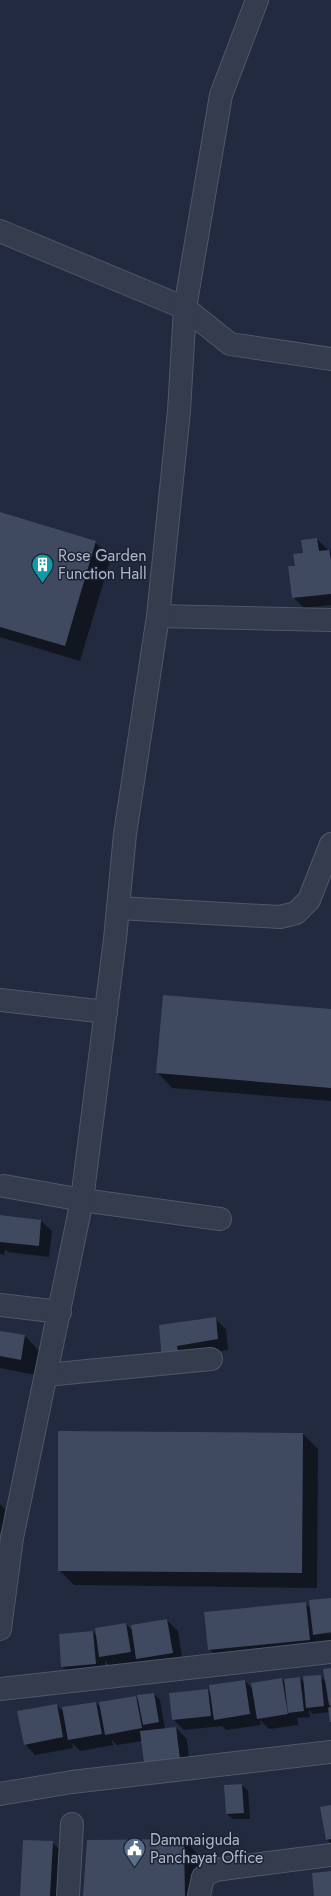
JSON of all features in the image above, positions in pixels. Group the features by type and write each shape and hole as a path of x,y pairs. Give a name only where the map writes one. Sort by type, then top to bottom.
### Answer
{"street":[{"path":"0,1629 6,1537 46,1375 82,1200 106,1012 125,834 158,616 179,411 185,308 221,95 258,0"},
{"path":"0,231 185,308 230,344 331,360"},
{"path":"158,616 331,620"},
{"path":"118,908 280,917 296,913 309,900 331,844"},
{"path":"0,1000 106,1012"},
{"path":"4,1186 82,1200 220,1219"},
{"path":"0,1305 60,1312"},
{"path":"46,1375 211,1359"},
{"path":"0,1689 331,1652"},
{"path":"0,1794 72,1782 331,1752"},
{"path":"68,1896 72,1824"},
{"path":"199,1896 203,1877 215,1870 331,1855"}],"building":[{"name":"Rose Garden Function Hall","path":"0,512 96,541 65,646 0,627"},
{"path":"317,538 319,551 329,550 331,560 331,594 292,598 288,566 295,566 293,554 303,553 301,540"},
{"path":"163,995 331,1009 331,1088 156,1073"},
{"path":"0,1215 41,1220 39,1246 0,1242"},
{"path":"216,1317 218,1339 177,1346 179,1357 162,1360 159,1325"},
{"path":"0,1331 25,1335 21,1360 0,1356"},
{"path":"58,1431 303,1433 302,1573 58,1571"},
{"path":"331,1598 331,1632 313,1635 309,1600"},
{"path":"306,1602 310,1640 208,1650 204,1612"},
{"path":"167,1619 173,1653 136,1659 131,1625"},
{"path":"126,1623 131,1652 99,1657 95,1628"},
{"path":"93,1631 96,1664 61,1667 59,1634"},
{"path":"331,1668 331,1705 329,1705 323,1669"},
{"path":"321,1675 324,1706 306,1708 303,1676"},
{"path":"300,1677 304,1711 288,1713 284,1679"},
{"path":"282,1678 288,1714 257,1719 251,1683"},
{"path":"245,1680 250,1714 214,1720 209,1685"},
{"path":"208,1689 211,1716 172,1720 169,1693"},
{"path":"154,1693 159,1722 143,1725 137,1695"},
{"path":"136,1696 142,1728 105,1735 99,1702"},
{"path":"96,1702 102,1734 68,1740 62,1707"},
{"path":"57,1704 63,1737 24,1745 17,1711"},
{"path":"331,1707 331,1722 330,1722 328,1708"},
{"path":"176,1727 180,1759 144,1763 140,1731"},
{"path":"242,1784 244,1813 226,1814 224,1785"},
{"path":"331,1805 331,1839 326,1840 320,1807"},
{"name":"Dammaiguda Panchayat Office","path":"184,1839 185,1896 83,1896 87,1840"},
{"path":"23,1840 53,1841 50,1896 20,1896"},
{"path":"331,1871 331,1896 314,1896 312,1873"}],"place":[{"name":"Rose Garden Function Hall","path":"42,584"},
{"name":"Dammaiguda Panchayat Office","path":"135,1868"}]}
